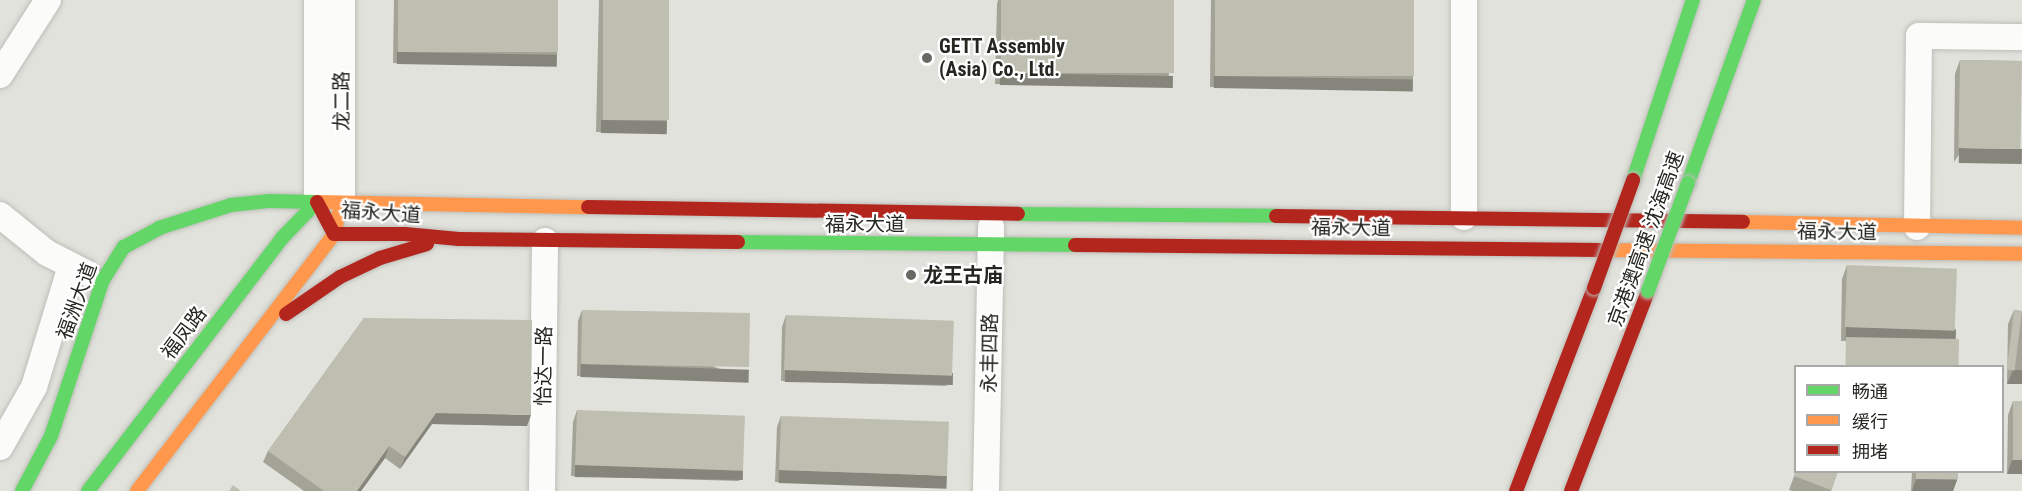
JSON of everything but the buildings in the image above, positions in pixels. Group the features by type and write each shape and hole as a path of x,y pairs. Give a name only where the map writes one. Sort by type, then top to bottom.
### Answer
{"main road":[{"name":"京港澳高速 沈海高速","path":"1516,491 1633,180 1693,0"},
{"name":"京港澳高速 沈海高速","path":"1571,491 1648,291 1754,0"},
{"name":"福洲大道","path":"22,491 51,436 103,280 112,261 124,247 159,228 250,201 316,202"},
{"name":"福永大道","path":"2022,228 1464,217 992,214 316,202 334,234 405,234 459,239 2022,254"},
{"name":"福凤路","path":"88,491 282,238 316,202"},
{"path":"137,491 334,234 342,202"},
{"path":"254,339 307,297 340,277 403,250 459,239"}],"street":[{"path":"0,75 48,0"},
{"name":"龙二路","path":"316,202 317,0"},
{"name":"龙二路","path":"342,0 342,202"},
{"path":"1464,0 1464,217"},
{"path":"1917,227 1919,36 2022,37"},
{"name":"永丰四路","path":"986,491 992,214"},
{"path":"0,215 47,253 103,280"},
{"name":"怡达一路","path":"542,491 545,241"},
{"path":"0,447 34,387 71,266"}],"traffic: fast":[{"path":"1633,180 1693,0"},
{"path":"1688,183 1754,0"},
{"path":"1648,291 1688,183"},
{"path":"22,491 51,436 103,280 124,247 159,228 231,205 268,201 317,202"},
{"path":"88,491 282,238 317,202"},
{"path":"1018,214 1276,216"},
{"path":"738,242 1075,245"}],"traffic: slow":[{"path":"317,202 588,207"},
{"path":"137,491 334,234 339,212"},
{"path":"1743,222 2022,228"},
{"path":"1599,250 2022,254"}],"traffic: jam":[{"path":"1594,288 1633,180"},
{"path":"317,202 334,234 405,234 459,239 738,242"},
{"path":"588,207 1018,214"},
{"path":"1276,216 1743,222"},
{"path":"286,314 340,277 380,258 427,244"},
{"path":"1075,245 1599,250"},
{"path":"1516,491 1594,288"},
{"path":"1571,491 1648,291"}],"place":[{"name":"GETT Assembly (Asia) Co., Ltd.","path":"927,58"},
{"name":"龙王古庙","path":"911,275"}]}
